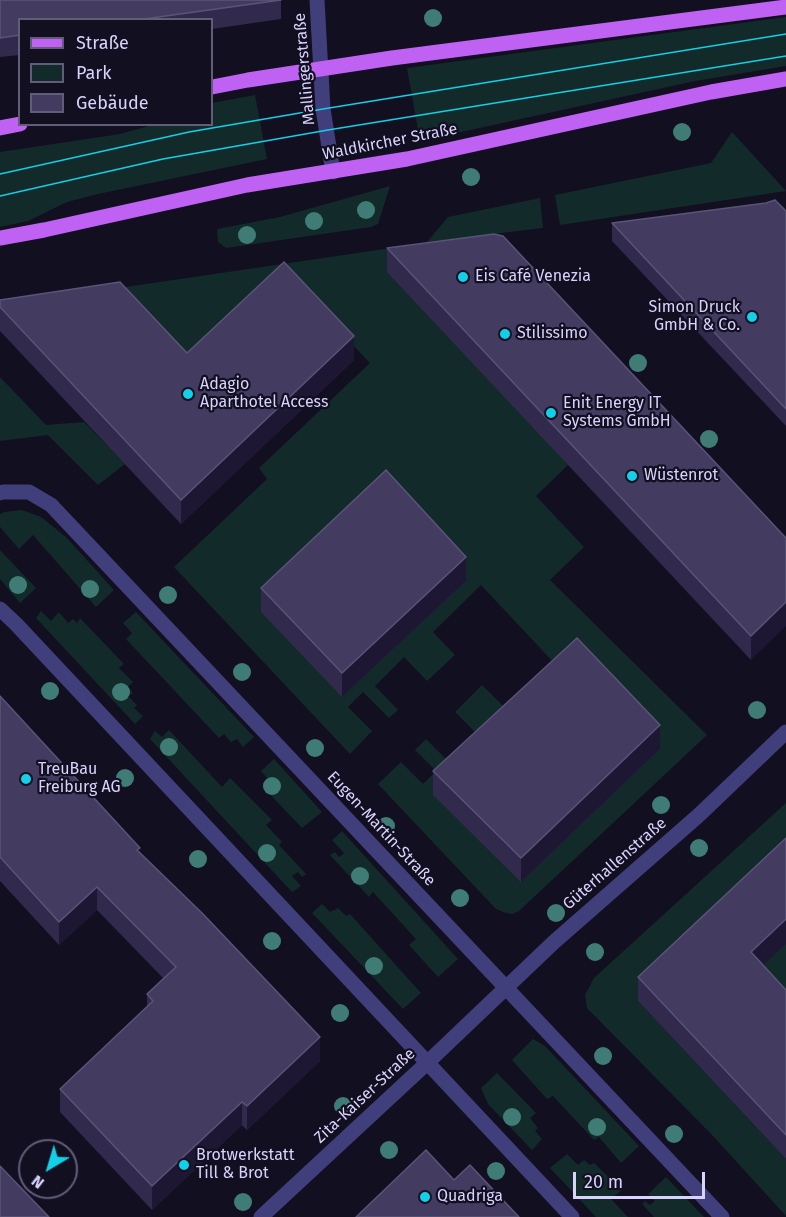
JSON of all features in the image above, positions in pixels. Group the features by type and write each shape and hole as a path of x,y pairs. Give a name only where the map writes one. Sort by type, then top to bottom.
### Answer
{"main road":[{"path":"213,87 321,69 786,7"},
{"name":"Waldkircher Straße","path":"0,238 248,185 407,159 711,92 786,79"},
{"path":"0,128 18,124"}],"street":[{"name":"Mallingerstraße","path":"317,0 323,109 333,172"},
{"name":"Eugen-Martin-Straße","path":"0,493 29,492 51,504 722,1217"},
{"path":"0,609 572,1217"},
{"name":"Güterhallenstraße","path":"467,1024 554,942 699,815 786,732"},
{"name":"Zita-Kaiser-Straße","path":"261,1217 467,1024"}],"green space":[{"path":"786,17 786,66 695,81 420,141 407,68"},
{"path":"255,95 267,159 98,194 67,202 28,221 0,227 0,152 120,134 148,126 213,126 213,103"},
{"path":"732,132 786,191 560,225 555,195 711,163"},
{"path":"390,186 378,224 371,227 226,248 218,242 217,229 280,217"},
{"path":"540,198 543,228 427,242 448,217"},
{"path":"405,246 568,465 536,496 584,547 550,580 707,735 519,911 512,914 496,909 378,784 401,762 423,784 436,771 415,750 426,739 450,763 478,735 455,712 482,685 507,710 555,664 481,585 433,632 455,655 427,681 404,657 375,686 398,710 389,718 363,692 348,707 372,731 350,754 174,567 267,479 259,468 370,363 282,271 185,363 37,300"},
{"path":"0,377 46,425 84,422 125,464 98,485 48,435 0,441"},
{"path":"22,510 41,517 66,537 114,590 96,607 33,535 19,549 0,527 0,514"},
{"path":"0,550 36,588 20,603 0,579"},
{"path":"41,611 51,621 59,612 68,623 73,619 77,623 80,618 124,664 119,668 133,682 128,687 133,693 128,696 137,705 134,708 143,716 135,724 36,618"},
{"path":"136,612 254,737 243,747 237,739 231,742 224,734 219,738 126,639 132,633 123,623"},
{"path":"169,730 222,787 230,778 272,820 266,825 282,842 279,845 306,874 302,877 298,872 292,876 301,886 292,892 150,739 155,731 162,737"},
{"path":"274,759 322,812 302,828 262,786 269,780 261,771"},
{"path":"786,803 786,863 638,1001 786,1159 786,1216 714,1137 587,1008 585,995 594,978"},
{"path":"342,831 458,959 438,977 409,945 416,939 373,892 369,897 330,855 335,852 339,857 344,853 332,840"},
{"path":"322,904 330,912 338,908 346,916 350,914 421,993 403,1009 312,913"},
{"path":"786,943 786,1014 751,976"},
{"path":"533,1039 545,1046 639,1146 621,1163 599,1137 594,1140 553,1096 547,1099 512,1060"},
{"path":"497,1073 536,1113 530,1118 538,1128 535,1131 542,1139 532,1150 488,1104 481,1088"},
{"path":"567,1154 578,1165 584,1160 590,1165 594,1163 622,1190 611,1199 628,1217 596,1217 550,1168"},
{"path":"666,1177 704,1217 654,1217 642,1204 645,1201 650,1205 655,1201 648,1194"}],"building":[{"path":"0,0 281,0 151,18 18,18 18,35 0,38"},
{"path":"775,200 786,211 786,409 612,223"},
{"path":"494,234 503,236 786,538 786,602 751,636 387,248"},
{"name":"Adagio Aparthotel Access","path":"284,262 354,336 181,500 0,307 0,300 120,282 187,353"},
{"path":"386,470 466,557 342,673 261,588"},
{"path":"577,638 660,725 521,858 433,771"},
{"path":"0,696 140,848 137,850 203,914 320,1037 247,1106 242,1102 152,1186 60,1089 153,1001 147,994 176,967 97,887 59,922 0,857"},
{"path":"786,838 786,919 751,952 786,990 786,1135 638,977"},
{"path":"426,1150 454,1180 470,1165 519,1217 356,1217"},
{"path":"0,1166 18,1185 18,1199 32,1199 49,1217 0,1217"}],"tram line":[{"path":"0,174 189,132 786,34"},
{"path":"0,196 163,159 786,56"}],"place":[{"name":"Eis Café Venezia","path":"463,277"},
{"name":"Simon Druck GmbH & Co.","path":"752,317"},
{"name":"Stilissimo","path":"505,334"},
{"name":"Adagio Aparthotel Access","path":"188,394"},
{"name":"Enit Energy IT Systems GmbH","path":"551,413"},
{"name":"Wüstenrot","path":"632,476"},
{"name":"TreuBau Freiburg AG","path":"26,779"},
{"name":"Brotwerkstatt Till & Brot","path":"184,1165"},
{"name":"Quadriga","path":"425,1197"}]}
